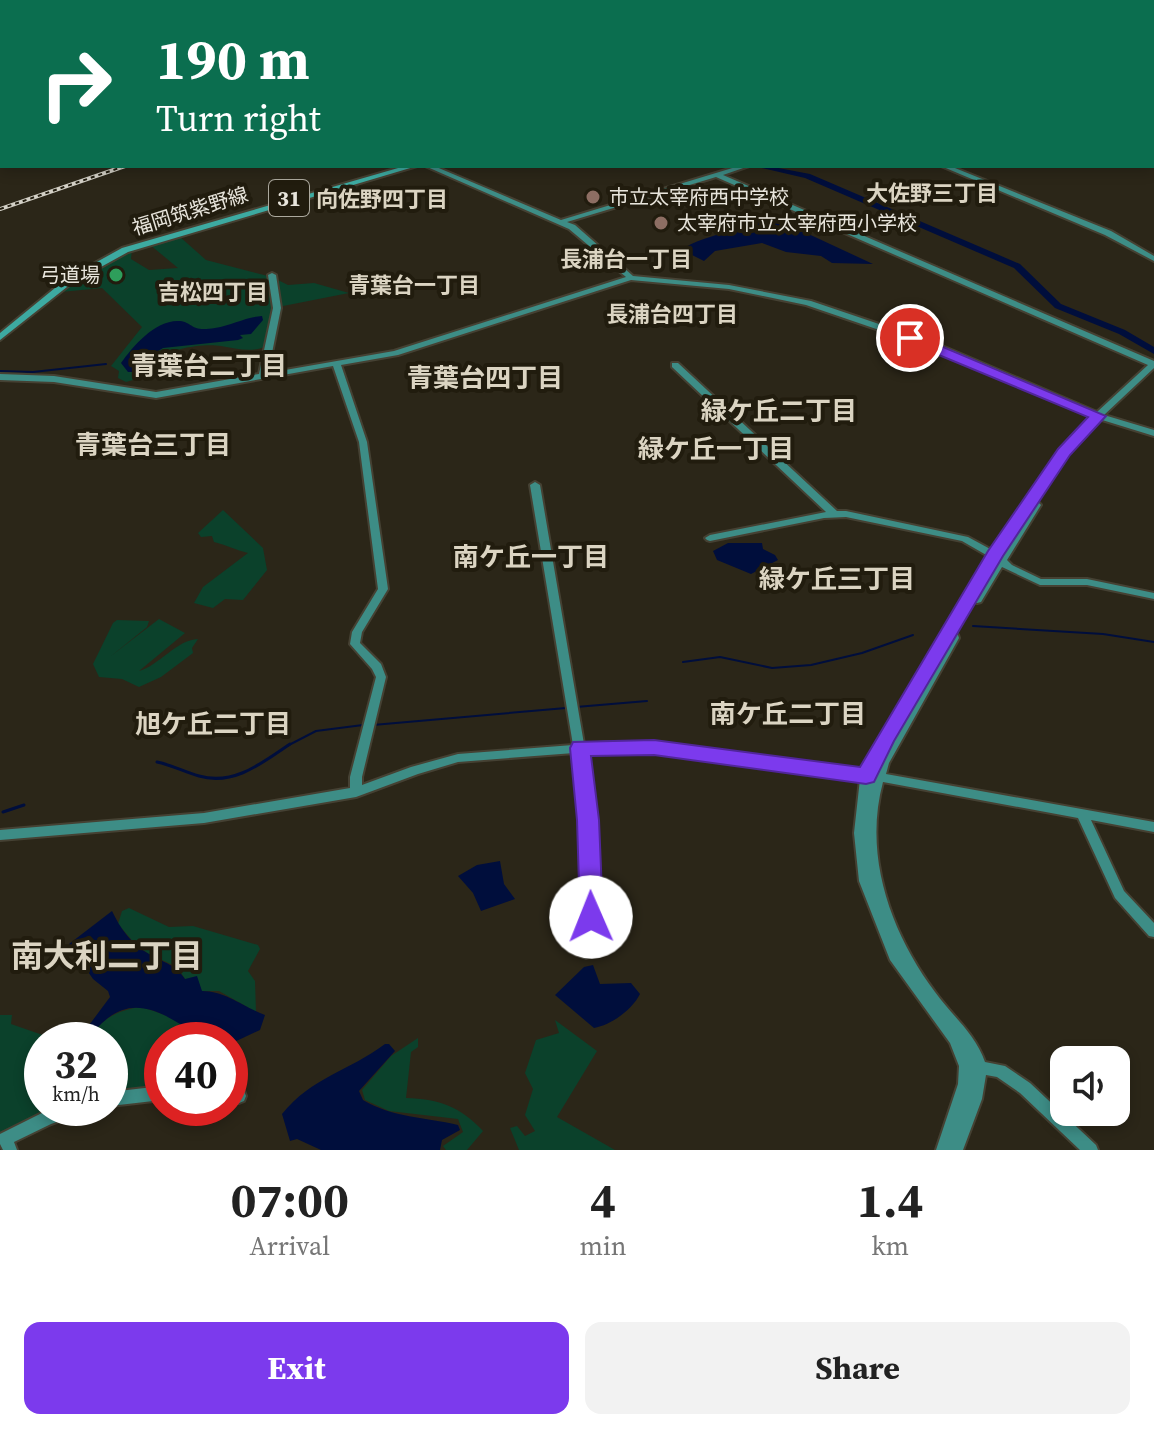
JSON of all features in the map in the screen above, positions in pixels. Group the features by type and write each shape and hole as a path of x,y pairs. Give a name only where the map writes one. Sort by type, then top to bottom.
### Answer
{"main road":[{"name":"福岡筑紫野線","path":"0,335 73,274 118,250 394,168"},
{"name":"福岡筑紫野線","path":"0,335 69,281 125,250 406,168"}],"street":[{"path":"433,168 561,222 584,236 631,278"},
{"path":"561,222 741,168"},
{"path":"949,168 1108,233 1154,257"},
{"path":"956,168 1111,232 1154,257"},
{"path":"717,175 1154,364 1101,417 1065,461 997,558 885,739 872,777 860,833 865,881 895,956 955,1039 978,1080 956,1150"},
{"path":"263,377 277,308 272,275"},
{"path":"0,377 54,379 156,395 395,353 631,278 729,287 808,303 932,345 1101,417 1154,433"},
{"path":"336,364 363,442 383,589 357,632 355,644 377,667 381,677 356,777 356,792"},
{"path":"675,365 833,513"},
{"path":"1101,417 1154,372"},
{"path":"535,485 580,748 591,886 586,952"},
{"path":"710,538 833,513 965,539 1040,582 1087,582 1154,596"},
{"path":"0,835 204,818 356,792 458,758 580,748 654,748 872,777 1154,827"},
{"path":"1082,814 1119,894 1154,932"},
{"path":"943,1150 972,1067"},
{"path":"972,1067 1000,1071 1025,1088 1091,1150"},
{"path":"10,1150 5,1139 31,1126"}],"green space":[{"path":"179,236 206,260 268,276 274,307 264,347 248,350 205,345 176,350 154,361 154,374 126,382 118,378 119,371 111,366 142,327 102,288 61,292 83,275 132,250 131,259 149,270 178,268 149,244"},
{"path":"274,278 288,285 314,283 349,293 278,307"},
{"path":"223,510 263,548 267,570 243,600 225,599 213,608 194,603 203,587 248,553 214,542 212,536 201,537 198,533"},
{"path":"159,619 185,633 139,671 182,644 198,639 192,648 193,653 161,677 139,687 122,679 99,677 93,664 113,623 117,620 149,621 147,627 111,656"},
{"path":"129,908 169,927 193,926 258,945 260,949 248,971 255,981 256,1012 219,991 201,991 185,979 177,967 136,945 118,924 122,911"},
{"path":"140,1007 180,1022 144,1022 144,1092 128,1093 128,1022 104,1022 123,1011"},
{"path":"0,1015 12,1015 11,1024 24,1029 25,1126 0,1137"},
{"path":"555,1020 597,1051 557,1117 615,1150 519,1150 510,1128 517,1126 525,1136 535,1131 525,1115 533,1089 525,1073 536,1040 559,1033"},
{"path":"418,1038 418,1047 411,1052 406,1098 428,1100 466,1115 483,1131 467,1150 446,1150 443,1146 463,1132 458,1119 389,1111 365,1100 362,1090 391,1056"}],"shaded area":[{"path":"752,218 787,224 873,264 832,263 821,256 786,252 762,243 715,251 704,261 684,251 684,248 698,241 739,227 740,220"},
{"path":"262,316 263,320 251,334 240,335 243,338 238,340 163,348 142,361 146,372 139,376 138,372 128,372 121,363 139,342 162,324 180,321 207,329"},
{"path":"728,543 762,543 763,549 778,560 751,574 717,560 713,551"},
{"path":"500,861 504,884 515,899 481,911 473,893 458,876 477,865"},
{"path":"112,911 137,946 173,967 185,979 197,976 202,991 227,996 265,1015 260,1030 248,1036 248,1022 177,1022 141,1008 129,1008 104,1022 91,1022 110,997 108,991 93,979 69,944"},
{"path":"593,965 600,984 631,983 640,994 620,1016 594,1028 555,995 584,967"},
{"path":"385,1044 395,1051 359,1091 363,1100 398,1114 458,1125 460,1130 442,1140 440,1150 321,1150 297,1139 290,1141 282,1114 294,1101 318,1083"}],"waterway":[{"path":"767,168 807,176 1017,266 1058,306 1122,332 1154,351"},
{"path":"0,371 33,372 106,364"},
{"path":"973,626 1103,634 1154,642"},
{"path":"683,662 720,657 772,668 811,665 862,653 913,635"},
{"path":"576,707 647,701"},
{"path":"373,725 566,708"},
{"path":"287,746 316,731 363,725"},
{"path":"157,762 199,776 224,778 247,771 287,746"},
{"path":"3,812 24,805"}],"railway":[{"path":"0,209 119,168"}],"place":[{"name":"市立太宰府西中学校","path":"593,197"},
{"name":"太宰府市立太宰府西小学校","path":"661,223"},
{"name":"弓道場","path":"116,275"}],"district":[{"name":"大佐野三丁目","path":"932,193"},
{"name":"向佐野四丁目","path":"382,199"},
{"name":"長浦台一丁目","path":"626,259"},
{"name":"青葉台一丁目","path":"414,285"},
{"name":"吉松四丁目","path":"213,292"},
{"name":"長浦台四丁目","path":"672,314"},
{"name":"青葉台二丁目","path":"209,366"},
{"name":"青葉台四丁目","path":"485,378"},
{"name":"緑ケ丘二丁目","path":"779,411"},
{"name":"青葉台三丁目","path":"153,445"},
{"name":"緑ケ丘一丁目","path":"716,449"},
{"name":"南ケ丘一丁目","path":"531,557"},
{"name":"緑ケ丘三丁目","path":"837,579"},
{"name":"南ケ丘二丁目","path":"788,714"},
{"name":"旭ケ丘二丁目","path":"213,724"},
{"name":"南大利二丁目","path":"107,956"}],"route":[{"path":"591,917 588,820 580,748 632,746 678,750 866,776 994,555 1064,452 1098,416 910,338"}]}
